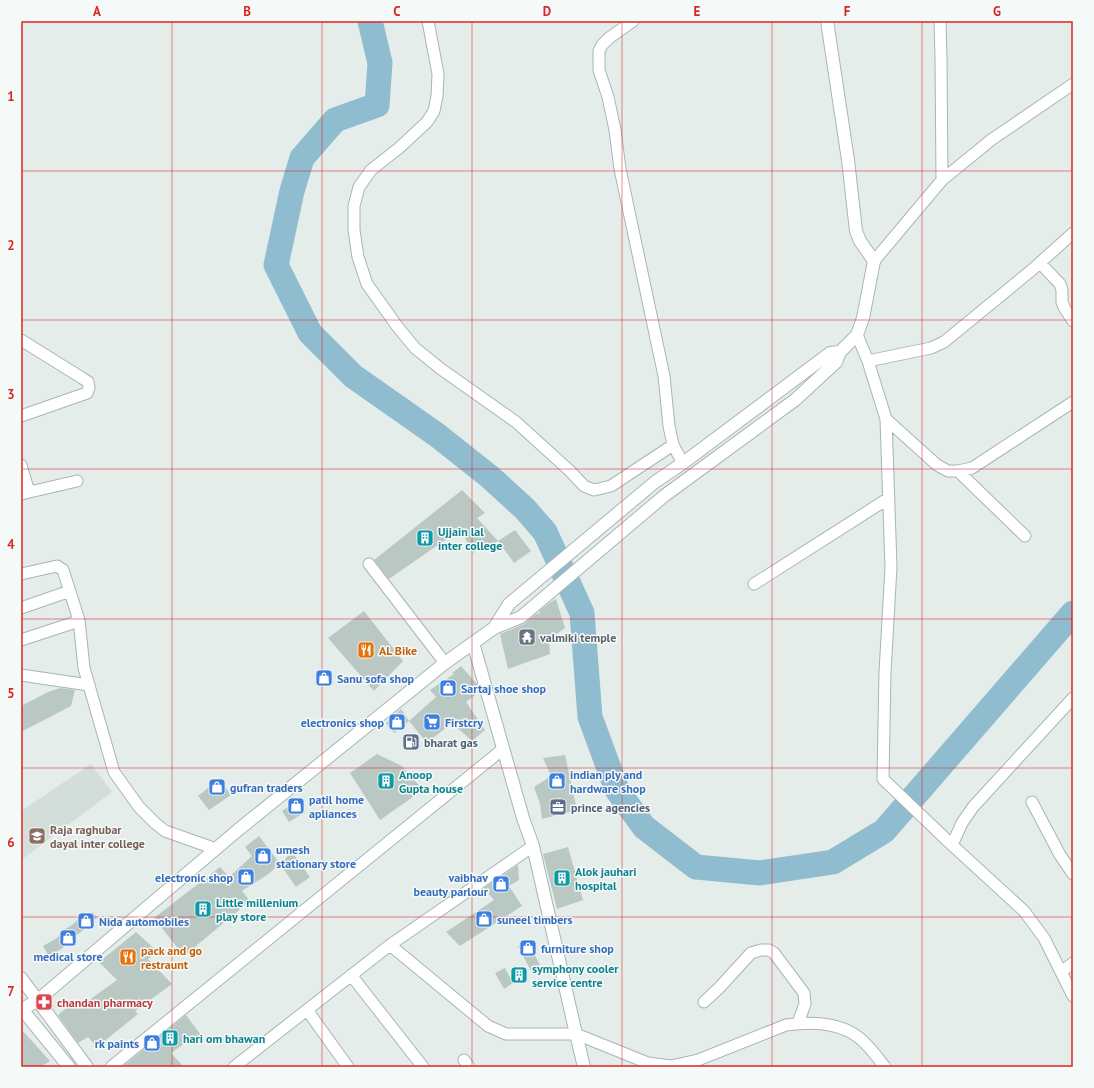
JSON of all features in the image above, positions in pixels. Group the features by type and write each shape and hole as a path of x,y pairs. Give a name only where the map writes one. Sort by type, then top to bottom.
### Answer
{"street":[{"path":"428,21 438,74 437,96 434,111 427,122 399,148 371,170 360,187 354,206 354,230 357,250 367,284 416,348 441,369 516,422 570,471 584,486 594,490 612,486 673,445"},
{"path":"633,21 609,38 602,45 599,51 599,70 608,97 616,130 620,169 664,376 668,426 673,445 683,463"},
{"path":"827,21 848,160 856,231 860,241 874,261"},
{"path":"940,21 942,180"},
{"path":"69,1067 21,1009 38,1000 216,849 445,663 494,628 521,617 664,496 795,400 836,362 840,352 857,335 863,318 874,261 942,180 991,140 1073,84"},
{"path":"868,361 931,348 944,342 1040,263 1073,233"},
{"path":"1040,263 1060,284 1062,290 1062,302 1073,320"},
{"path":"857,335 868,361 886,419 891,567 885,672 883,780 952,846 1024,911 1044,938 1073,996"},
{"path":"21,340 88,382 89,388 87,393 21,416"},
{"path":"494,628 509,604 655,482 683,463 830,352 840,352"},
{"path":"886,419 937,465 948,471 958,471 972,468 1073,402"},
{"path":"21,465 25,493 77,481"},
{"path":"958,471 1025,536"},
{"path":"754,584 889,498"},
{"path":"369,564 445,663"},
{"path":"21,574 57,566 64,573 79,620 84,668 114,772 136,802 155,823 165,831 216,849"},
{"path":"21,608 70,591"},
{"path":"21,640 79,620"},
{"path":"473,644 523,818 533,846 584,1067"},
{"path":"21,675 89,685"},
{"path":"952,846 962,823 973,807 1073,698"},
{"path":"111,1067 503,749"},
{"path":"1032,802 1060,855 1073,874"},
{"path":"234,1067 390,945 533,846"},
{"path":"390,945 488,1026 506,1034 576,1034 648,1063 671,1066 698,1060 786,1025 798,1023 833,1026 846,1030 858,1037 877,1057 884,1067"},
{"path":"704,1002 720,988 751,953 761,950 769,950 774,953 804,993 805,1004 798,1023"},
{"path":"1061,972 1073,963"},
{"path":"351,975 423,1067"},
{"path":"21,978 87,1067"},
{"path":"307,1010 348,1067"}],"shaded area":[{"name":"Raja raghubar dayal inter college","path":"91,764 112,792 21,860 21,811"}],"building":[{"name":"Ujjain lal inter college","path":"462,490 485,513 477,518 498,541 472,553 461,529 389,579 374,560"},
{"path":"515,530 531,551 514,563 498,541"},
{"name":"valmiki temple","path":"556,599 565,628 549,640 550,654 508,669 500,634 524,624"},
{"name":"AL Bike","path":"364,611 403,661 374,691 328,638"},
{"path":"461,666 477,684 479,692 466,702 485,730 472,741 452,723 427,743 409,721 436,697 430,690 454,674 452,673"},
{"path":"60,688 75,690 71,706 21,732 21,706 48,692"},
{"name":"electronics shop","path":"401,709 409,721 394,733 386,723"},
{"name":"Anoop Gupta house","path":"377,754 402,766 423,790 380,820 350,773"},
{"name":"indian ply and hardware shop","path":"565,755 577,810 542,819 540,804 534,787 551,776 543,758"},
{"name":"gufran traders","path":"219,779 231,795 209,810 198,796"},
{"name":"patil home apliances","path":"298,800 305,812 289,822 282,811"},
{"name":"Little millenium play store","path":"259,836 280,864 267,875 242,891 250,901 184,956 154,918 220,867 229,877 252,856 245,847"},
{"name":"Alok jauhari hospital","path":"568,847 583,900 557,909 543,854"},
{"path":"292,852 310,877 296,887 280,864"},
{"name":"suneel timbers","path":"518,865 519,880 509,886 522,906 460,946 446,932 494,900 484,888"},
{"path":"93,912 97,918 92,922 93,923 66,943 65,941 62,944 64,947 49,957 43,946 57,938 61,934 60,932 72,925 85,913 87,916"},
{"path":"136,932 158,952 148,959 172,984 135,1011 138,1014 97,1047 88,1037 78,1043 58,1015 76,1000 81,1006 117,980 99,962"},
{"path":"527,940 540,965 531,971 518,946"},
{"path":"505,968 513,983 504,989 495,973"},
{"path":"186,1015 201,1035 171,1053 184,1067 122,1067"},
{"path":"21,1029 50,1061 41,1067 21,1067"}],"waterway":[{"path":"370,21 380,63 377,105 335,120 302,158 292,191 276,265 310,333 353,376 437,435 490,477 525,509 545,532 582,613 590,717 617,790 644,827 696,867 760,873 833,862 884,831 1073,613"}],"place":[{"name":"Ujjain lal inter college","path":"425,538"},
{"name":"valmiki temple","path":"527,637"},
{"name":"AL Bike","path":"366,650"},
{"name":"Sanu sofa shop","path":"324,678"},
{"name":"Sartaj shoe shop","path":"448,688"},
{"name":"electronics shop","path":"397,722"},
{"name":"Firstcry","path":"432,722"},
{"name":"bharat gas","path":"411,742"},
{"name":"Anoop Gupta house","path":"386,781"},
{"name":"indian ply and hardware shop","path":"557,781"},
{"name":"gufran traders","path":"217,787"},
{"name":"patil home apliances","path":"296,806"},
{"name":"prince agencies","path":"558,807"},
{"name":"Raja raghubar dayal inter college","path":"37,836"},
{"name":"umesh stationary store","path":"263,856"},
{"name":"electronic shop","path":"246,877"},
{"name":"Alok jauhari hospital","path":"562,878"},
{"name":"vaibhav beauty parlour","path":"501,884"},
{"name":"Little millenium play store","path":"203,909"},
{"name":"suneel timbers","path":"484,919"},
{"name":"Nida automobiles","path":"86,921"},
{"name":"medical store","path":"68,938"},
{"name":"furniture shop","path":"528,948"},
{"name":"pack and go restraunt","path":"128,957"},
{"name":"symphony cooler service centre","path":"519,975"},
{"name":"chandan pharmacy","path":"44,1002"},
{"name":"hari om bhawan","path":"170,1038"},
{"name":"rk paints","path":"152,1043"}]}
